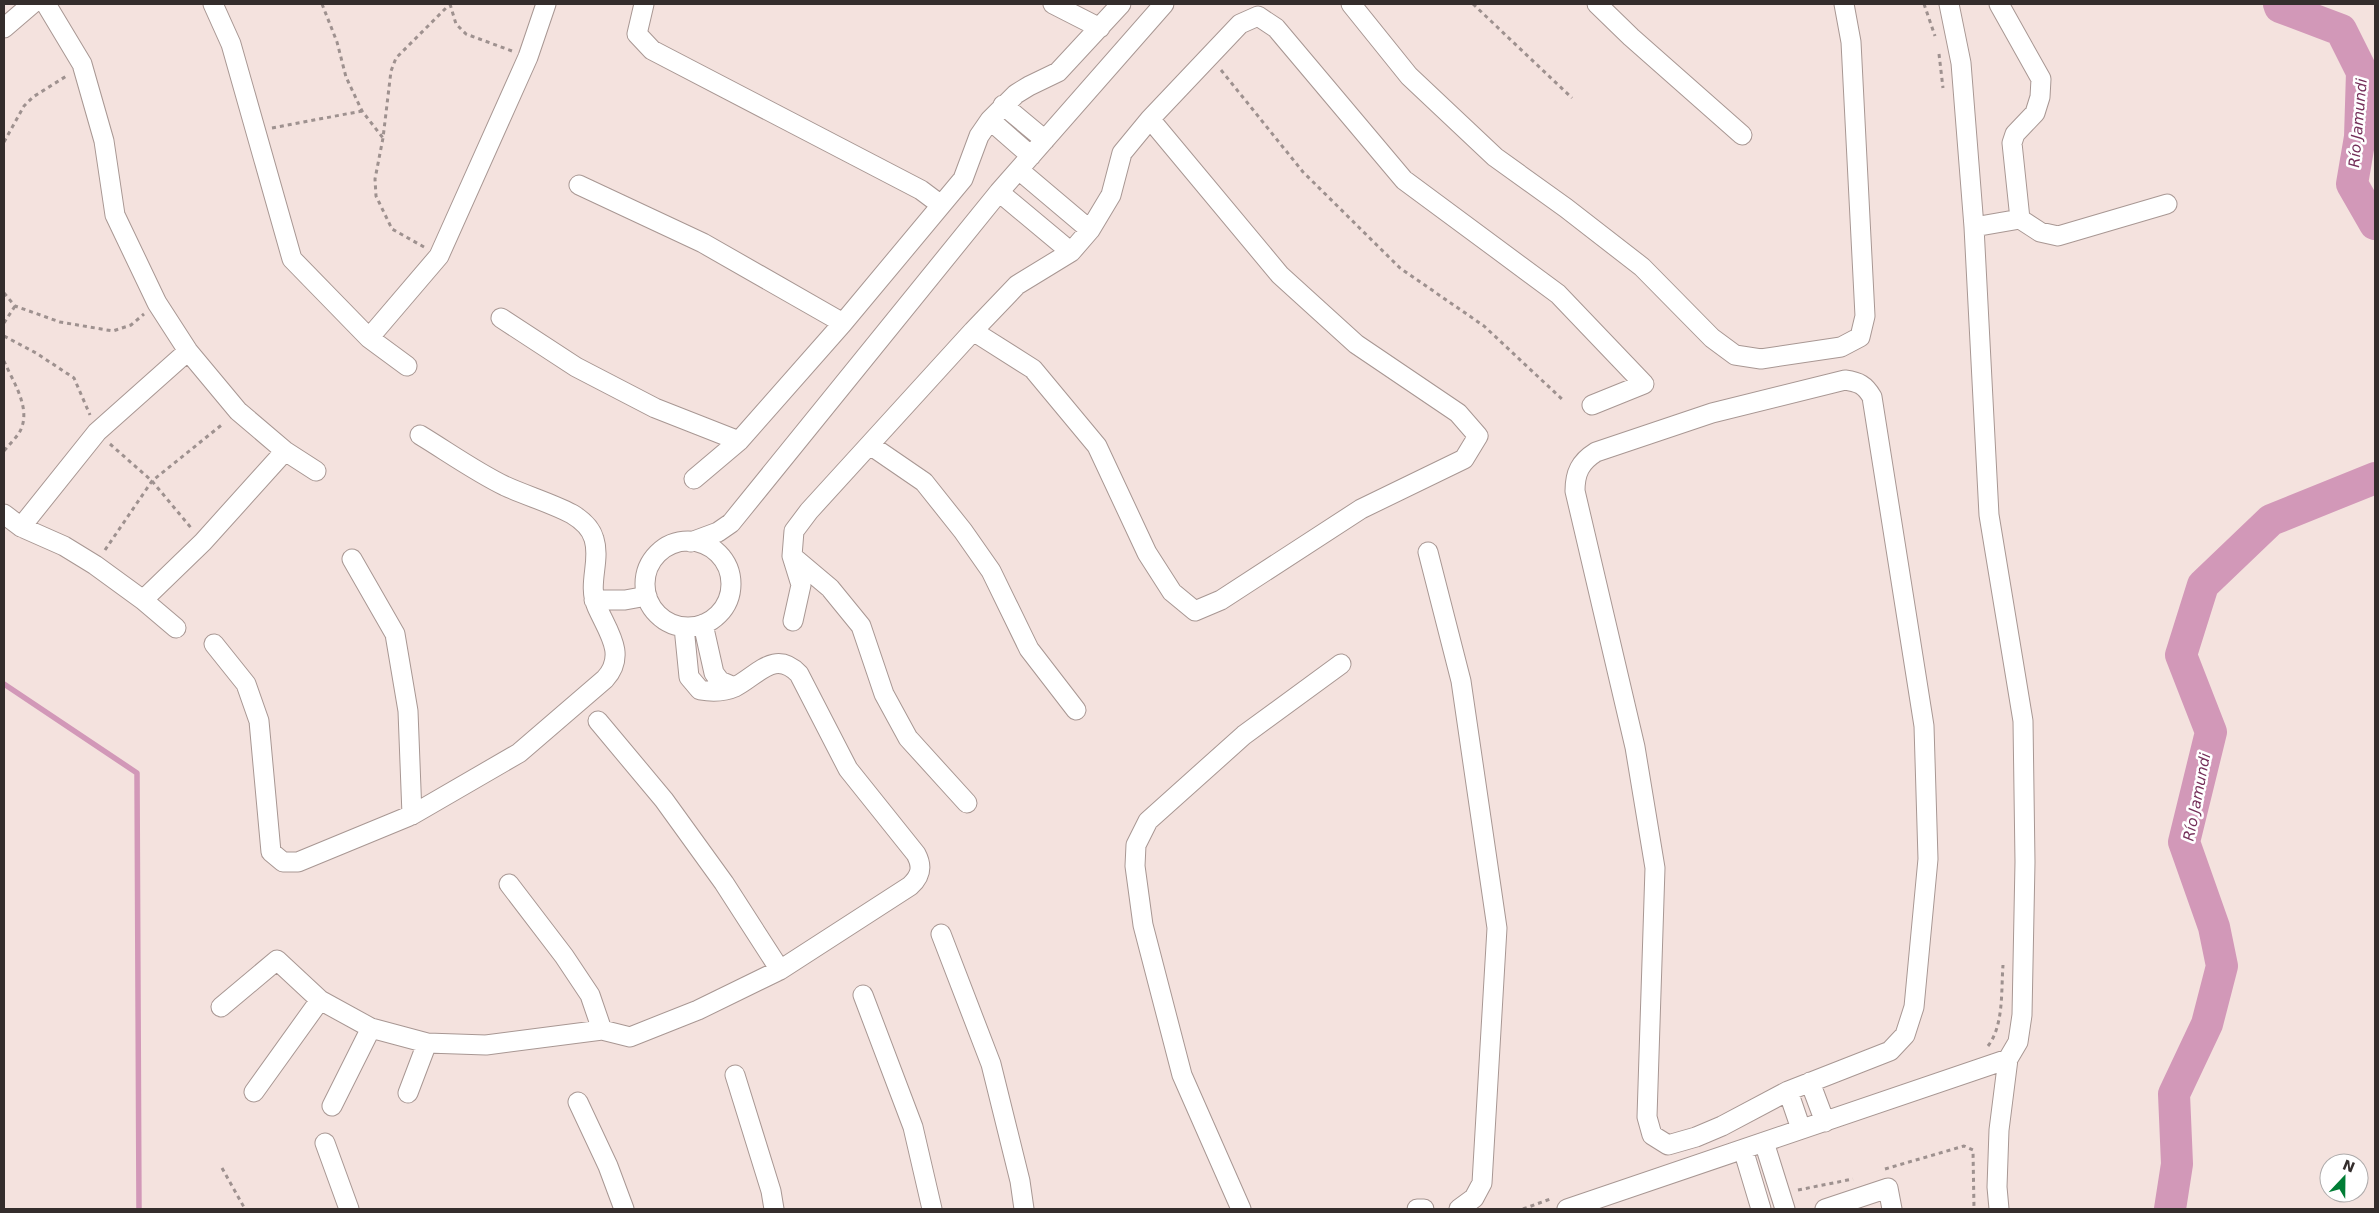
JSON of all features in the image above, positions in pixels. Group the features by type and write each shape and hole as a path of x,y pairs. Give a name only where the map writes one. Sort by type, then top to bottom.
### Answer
{"street":[{"path":"4,28 32,4"},
{"path":"46,4 82,64 104,141 115,215 157,303 188,351 238,411 285,451 316,471"},
{"path":"214,4 230,44 292,259 369,338 406,366"},
{"path":"369,338 439,256 528,57 546,4"},
{"path":"644,4 637,34 652,50 921,190 941,205"},
{"path":"1054,4 1100,28"},
{"path":"694,478 739,441 843,323 963,179 979,136 1003,105 1029,86 1058,72 1121,4"},
{"path":"731,523 725,544 726,566 731,581 729,597 722,611 694,626 672,624 661,617 652,608 647,596 646,576 654,558 671,545 691,542 718,532 731,523 999,192 1164,4"},
{"path":"1351,4 1409,76 1495,157 1566,208 1642,267 1720,344 1735,355 1761,359 1842,347 1860,337 1864,324 1851,42 1844,4"},
{"path":"1597,4 1631,37 1742,135"},
{"path":"1950,4 1961,63 1974,227 1989,515 2023,720 2025,862 2022,1015 2018,1042 2008,1059 1999,1130 1997,1187 1999,1209"},
{"path":"1999,4 2041,80 2040,97 2035,113 2015,134 2012,142 2020,219"},
{"path":"793,621 801,585 792,556 794,531 809,511 1017,286 1071,252 1090,230 1112,195 1122,154 1150,119 1240,24 1258,16 1276,28 1404,180 1558,294 1644,384 1592,405"},
{"path":"1003,105 1045,140"},
{"path":"973,332 1033,369 1097,446 1147,552 1172,592 1195,611 1221,600 1362,509 1464,459 1478,436 1458,413 1356,344 1280,275 1150,119"},
{"path":"990,120 1031,156"},
{"path":"1019,170 1090,230"},
{"path":"579,184 703,243 843,323"},
{"path":"999,192 1071,252"},
{"path":"1974,227 2020,219 2040,232 2058,236 2167,204"},
{"path":"501,318 576,367 629,395 656,408 739,441"},
{"path":"22,527 97,432 188,351"},
{"path":"1845,380 1859,382 1872,397 1924,726 1928,859 1914,1007 1905,1036 1890,1051 1810,1082 1696,1137 1668,1144 1652,1135 1647,1117 1655,868 1635,747 1575,491 1575,476 1580,464 1596,452 1712,413 1845,380"},
{"path":"214,644 246,684 259,721 271,852 283,862 298,862 412,815 519,753 613,671 616,662 615,647 594,600 592,578 596,554 594,539 587,526 573,515 504,485 420,435"},
{"path":"870,446 924,482 957,524 991,571 1029,650 1076,710"},
{"path":"143,600 203,542 285,451"},
{"path":"4,514 22,527 64,546 95,565 143,600 176,628"},
{"path":"691,542 712,549 726,566"},
{"path":"1428,552 1461,681 1497,928 1482,1183 1474,1198 1459,1209"},
{"path":"792,556 830,588 861,626 884,694 908,738 967,803"},
{"path":"352,559 395,634 408,712 412,815"},
{"path":"594,600 625,600 647,596"},
{"path":"221,1007 276,960 320,1000 371,1028 427,1043 486,1045 602,1030 630,1037 698,1010 780,970 910,886 918,879 921,869 920,861 848,769 799,674 786,664 776,663 734,687 708,691 700,690 694,684 688,668 694,626"},
{"path":"694,626 714,673 720,681 734,687"},
{"path":"1241,1209 1182,1075 1143,925 1135,866 1136,845 1148,821 1244,735 1341,664"},
{"path":"598,721 664,800 724,883 780,970"},
{"path":"509,884 564,956 590,995 602,1030"},
{"path":"942,934 991,1064 1020,1181 1024,1209"},
{"path":"863,995 913,1127 932,1209"},
{"path":"254,1092 320,1000"},
{"path":"332,1106 371,1028"},
{"path":"408,1093 427,1043"},
{"path":"1567,1209 2008,1059"},
{"path":"735,1075 771,1191 774,1209"},
{"path":"1810,1082 1825,1122"},
{"path":"1788,1091 1801,1129"},
{"path":"578,1102 608,1166 624,1209"},
{"path":"1764,1142 1785,1209"},
{"path":"326,1143 349,1209"},
{"path":"1742,1150 1761,1209"},
{"path":"1825,1209 1888,1188 1892,1209"},
{"path":"1417,1209 1424,1209"}],"path":[{"path":"322,4 337,42 346,77 362,111 383,138"},
{"path":"439,256 392,229 376,196 374,179 383,138 391,71 396,58 450,4 456,24 466,34 528,57"},
{"path":"1473,4 1572,98"},
{"path":"1210,55 1303,172 1400,268 1484,326 1564,401"},
{"path":"4,142 24,106 33,97 55,85 82,64"},
{"path":"254,131 362,111"},
{"path":"4,293 15,306 60,322 113,331 131,324 157,303"},
{"path":"4,324 15,306"},
{"path":"4,361 24,407 25,417 20,432 4,451"},
{"path":"95,565 152,481 238,411"},
{"path":"222,1168 245,1209"}],"waterway":[{"name":"Río Jamundi","path":"2279,4 2280,7 2341,30 2362,72 2360,137 2352,184 2375,224"},
{"name":"Río Jamundi","path":"2170,1209 2177,1164 2174,1094 2207,1024 2222,966 2214,927 2184,842 2211,732 2181,655 2203,585 2271,520 2375,478"},
{"path":"4,684 137,773 139,1209"}]}
